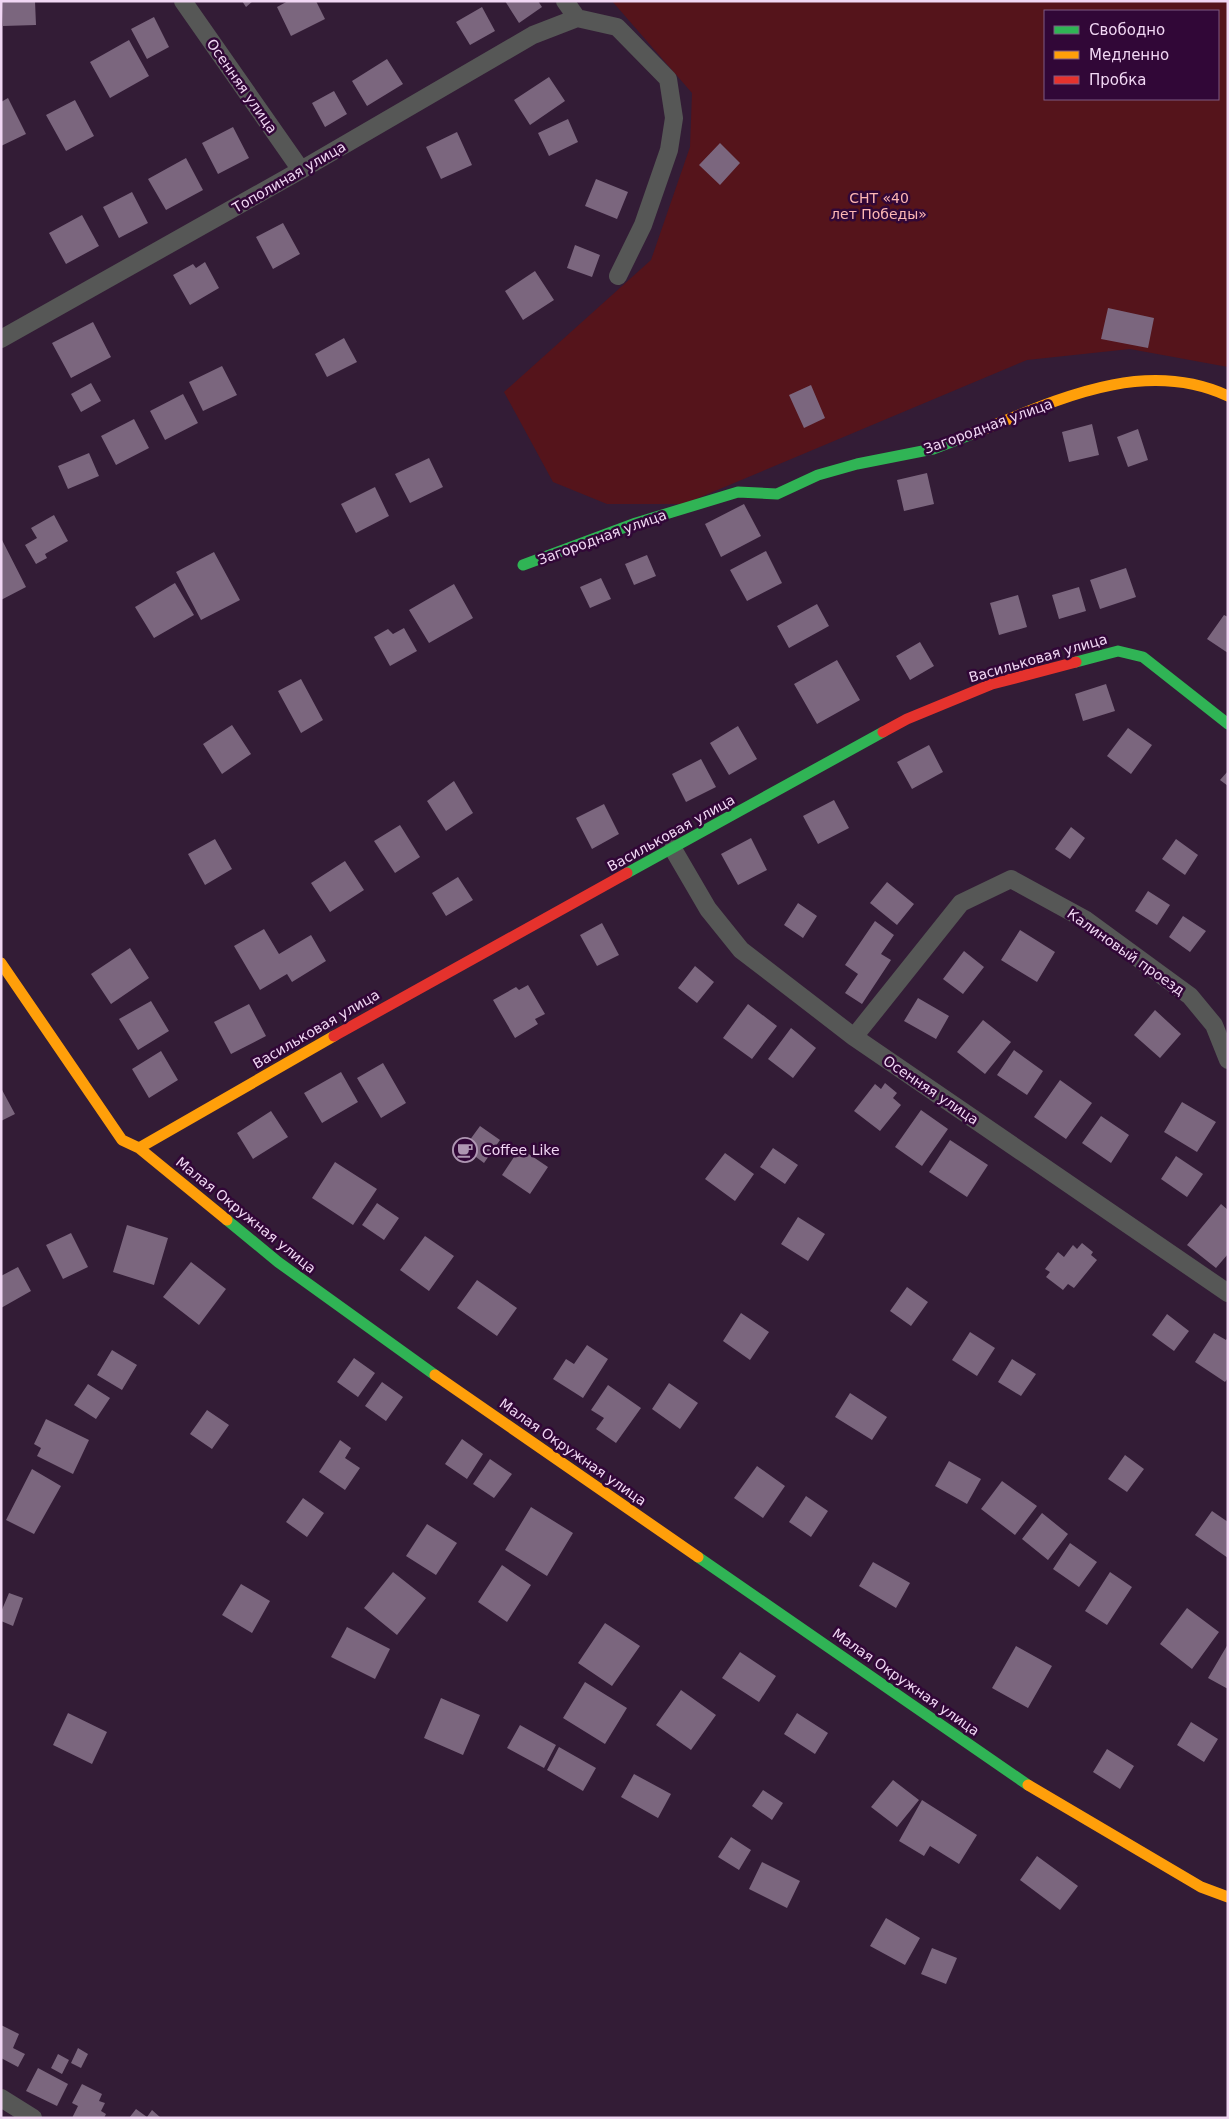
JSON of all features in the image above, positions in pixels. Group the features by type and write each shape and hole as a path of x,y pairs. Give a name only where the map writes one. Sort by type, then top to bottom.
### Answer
{"street":[{"name":"Осенняя улица","path":"182,1 301,170"},
{"path":"565,1 577,18 618,27 668,79 670,89 674,118 670,150 643,225 618,276"},
{"name":"Тополиная улица","path":"1,339 301,170 533,35 577,18"},
{"name":"Загородная улица","path":"523,565 636,523 738,492 777,494 818,475 857,464 933,449 1080,391 1126,382 1168,380 1215,390 1228,396"},
{"name":"Васильковая улица","path":"139,1148 384,1007 907,719 992,684 1118,651 1142,657 1228,724"},
{"name":"Осенняя улица","path":"672,849 708,909 741,950 854,1038 1228,1293"},
{"name":"Калиновый проезд","path":"854,1038 961,902 1011,879 1086,920 1190,996 1214,1025 1228,1060"},
{"name":"Малая Окружная улица","path":"1,963 122,1140 139,1148 278,1262 458,1392 1030,1786 1200,1887 1228,1897"},
{"path":"1,2098 33,2118"}],"green space":[{"name":"СНТ «40 лет Победы»","path":"612,1 1228,1 1228,367 1130,349 1027,360 684,504 607,504 553,482 504,392 651,260 690,147 692,93"}],"building":[{"path":"2,1 35,1 36,25 3,26"},
{"path":"242,1 253,1 246,7"},
{"path":"288,1 316,1 325,19 291,36 277,7"},
{"path":"505,1 538,1 542,7 519,23"},
{"path":"482,7 495,31 470,45 456,22"},
{"path":"154,17 169,47 147,59 131,29"},
{"path":"129,40 149,76 110,98 90,62"},
{"path":"387,59 403,84 367,106 352,81"},
{"path":"549,77 565,101 530,125 514,100"},
{"path":"334,91 347,114 325,127 312,103"},
{"path":"8,98 26,134 1,146 1,102"},
{"path":"75,100 94,136 66,151 46,115"},
{"path":"568,119 578,142 549,156 538,133"},
{"path":"233,127 249,158 218,174 202,143"},
{"path":"457,132 472,165 441,179 426,147"},
{"path":"720,143 740,163 720,185 699,165"},
{"path":"186,158 203,190 166,210 148,179"},
{"path":"596,179 628,192 617,219 585,206"},
{"path":"132,192 148,223 119,238 103,207"},
{"path":"82,215 99,246 66,264 49,233"},
{"path":"283,223 300,254 273,269 256,237"},
{"path":"575,245 600,255 592,277 567,268"},
{"path":"205,262 219,288 190,305 173,275 193,264 196,268"},
{"path":"535,271 554,300 523,320 505,291"},
{"path":"1108,308 1154,318 1148,348 1101,339"},
{"path":"93,322 111,357 71,378 52,343"},
{"path":"344,338 357,362 327,377 315,354"},
{"path":"222,366 237,395 203,411 189,382"},
{"path":"91,383 101,401 81,412 71,394"},
{"path":"811,385 825,418 804,428 789,395"},
{"path":"183,394 198,423 165,440 150,411"},
{"path":"134,419 149,448 116,465 101,436"},
{"path":"1092,424 1099,455 1069,462 1062,432"},
{"path":"1138,429 1148,460 1128,467 1117,437"},
{"path":"89,453 99,476 68,489 58,466"},
{"path":"429,458 443,487 410,503 395,474"},
{"path":"927,473 934,504 904,511 897,480"},
{"path":"375,487 389,516 356,533 341,504"},
{"path":"744,504 761,536 721,557 705,524"},
{"path":"54,515 68,541 45,554 47,558 36,564 25,545 37,538 31,528"},
{"path":"1,538 26,587 1,600"},
{"path":"766,551 782,583 747,601 730,570"},
{"path":"214,552 240,600 201,620 176,572"},
{"path":"647,555 656,576 634,585 625,564"},
{"path":"1126,568 1136,597 1100,609 1090,580"},
{"path":"601,578 611,599 590,608 580,587"},
{"path":"175,583 194,615 154,638 135,607"},
{"path":"454,584 473,618 429,643 409,610"},
{"path":"1079,587 1086,611 1059,619 1052,595"},
{"path":"1018,595 1027,627 999,635 990,603"},
{"path":"817,604 829,626 789,648 777,626"},
{"path":"1224,615 1228,617 1228,653 1207,639"},
{"path":"404,628 417,651 390,666 374,637 388,629 393,634"},
{"path":"920,642 934,666 910,680 896,656"},
{"path":"837,660 860,700 817,724 794,684"},
{"path":"301,679 323,720 301,733 278,691"},
{"path":"1106,684 1115,711 1083,721 1075,694"},
{"path":"232,725 251,754 222,774 203,744"},
{"path":"738,726 757,759 729,775 710,743"},
{"path":"1128,728 1152,745 1131,774 1107,756"},
{"path":"929,745 943,772 912,789 897,762"},
{"path":"701,759 716,787 686,802 672,774"},
{"path":"1228,771 1228,786 1220,780"},
{"path":"454,781 473,813 446,831 427,801"},
{"path":"834,800 849,828 818,844 803,816"},
{"path":"604,804 619,834 592,849 576,818"},
{"path":"400,825 420,857 395,873 374,841"},
{"path":"1071,827 1085,838 1070,859 1055,849"},
{"path":"751,838 767,870 738,885 721,854"},
{"path":"215,839 232,869 205,885 188,854"},
{"path":"1176,839 1198,855 1185,875 1162,859"},
{"path":"345,861 364,890 330,912 311,883"},
{"path":"458,877 473,900 446,916 432,893"},
{"path":"887,882 914,904 897,925 870,903"},
{"path":"1148,891 1170,905 1157,925 1135,911"},
{"path":"798,903 817,916 803,938 784,925"},
{"path":"1183,916 1206,931 1190,952 1169,937"},
{"path":"875,921 894,935 881,954 891,960 862,1004 845,993 858,974 845,965"},
{"path":"602,923 619,955 597,966 580,935"},
{"path":"264,929 279,954 311,935 326,961 292,982 287,974 260,990 234,946"},
{"path":"1020,930 1055,952 1037,982 1001,960"},
{"path":"130,948 149,978 111,1004 91,974"},
{"path":"964,951 984,967 963,994 943,979"},
{"path":"695,966 714,982 697,1003 678,988"},
{"path":"528,985 545,1014 535,1019 538,1024 515,1038 493,1000 516,987 519,990"},
{"path":"918,998 949,1016 936,1039 904,1021"},
{"path":"151,1001 169,1031 138,1050 119,1019"},
{"path":"249,1004 266,1036 231,1054 214,1022"},
{"path":"748,1004 777,1026 752,1059 723,1038"},
{"path":"1155,1010 1181,1034 1160,1058 1134,1035"},
{"path":"983,1020 1011,1042 985,1074 957,1052"},
{"path":"791,1028 816,1048 793,1078 768,1059"},
{"path":"1014,1050 1043,1071 1027,1095 997,1075"},
{"path":"161,1051 178,1080 149,1098 132,1069"},
{"path":"383,1063 406,1103 381,1118 357,1078"},
{"path":"341,1072 358,1102 322,1123 304,1093"},
{"path":"1060,1080 1092,1103 1066,1139 1034,1117"},
{"path":"885,1083 897,1093 893,1098 901,1105 880,1131 854,1111 875,1084 881,1089"},
{"path":"1,1088 15,1114 1,1121"},
{"path":"1182,1102 1216,1122 1197,1152 1164,1132"},
{"path":"921,1110 948,1129 922,1166 895,1147"},
{"path":"271,1111 288,1137 253,1159 237,1133"},
{"path":"1101,1116 1129,1135 1111,1163 1082,1143"},
{"path":"480,1126 500,1140 484,1163 464,1148"},
{"path":"950,1140 988,1165 967,1197 929,1172"},
{"path":"520,1148 548,1167 530,1194 502,1175"},
{"path":"773,1148 798,1165 785,1184 760,1167"},
{"path":"725,1153 754,1174 735,1201 705,1179"},
{"path":"1176,1156 1203,1174 1187,1197 1161,1179"},
{"path":"335,1162 377,1189 353,1225 312,1198"},
{"path":"377,1203 399,1218 384,1240 362,1225"},
{"path":"1221,1204 1228,1210 1228,1254 1216,1268 1187,1245"},
{"path":"798,1217 825,1234 808,1261 781,1244"},
{"path":"127,1225 168,1238 154,1285 113,1272"},
{"path":"71,1233 88,1267 63,1279 46,1245"},
{"path":"425,1236 454,1256 429,1291 400,1270"},
{"path":"1082,1243 1093,1252 1091,1255 1097,1260 1074,1288 1068,1284 1063,1290 1046,1277 1050,1272 1045,1269 1058,1252 1064,1257 1073,1245 1077,1249"},
{"path":"191,1262 226,1289 199,1325 163,1297"},
{"path":"18,1267 31,1291 1,1308 1,1276"},
{"path":"477,1280 517,1308 497,1336 457,1308"},
{"path":"907,1287 928,1302 911,1326 890,1311"},
{"path":"741,1313 769,1332 750,1360 723,1341"},
{"path":"1167,1314 1189,1331 1174,1351 1152,1335"},
{"path":"970,1332 995,1348 977,1376 952,1360"},
{"path":"1214,1333 1226,1340 1228,1337 1228,1378 1225,1382 1195,1362"},
{"path":"587,1345 608,1359 583,1398 553,1379 566,1359 574,1364"},
{"path":"112,1350 137,1365 122,1390 97,1375"},
{"path":"354,1358 375,1373 358,1397 337,1382"},
{"path":"1012,1359 1036,1374 1021,1396 998,1382"},
{"path":"382,1382 403,1397 386,1421 365,1406"},
{"path":"669,1383 698,1403 680,1429 652,1409"},
{"path":"88,1384 110,1398 96,1419 74,1405"},
{"path":"608,1385 641,1408 616,1443 596,1429 604,1418 591,1410"},
{"path":"850,1393 887,1417 872,1440 835,1417"},
{"path":"207,1410 229,1425 212,1449 190,1434"},
{"path":"46,1419 89,1440 73,1474 37,1456 41,1448 34,1444"},
{"path":"462,1439 483,1454 467,1479 445,1464"},
{"path":"340,1440 351,1448 345,1458 360,1468 345,1490 319,1472"},
{"path":"1125,1455 1144,1469 1127,1492 1108,1479"},
{"path":"490,1459 512,1474 494,1498 473,1484"},
{"path":"949,1461 981,1479 967,1504 935,1486"},
{"path":"757,1466 785,1486 763,1518 734,1498"},
{"path":"32,1469 61,1486 34,1534 6,1520"},
{"path":"1002,1481 1037,1506 1015,1535 981,1509"},
{"path":"806,1496 828,1511 811,1537 789,1522"},
{"path":"303,1498 324,1513 307,1537 286,1522"},
{"path":"531,1507 573,1533 547,1576 505,1550"},
{"path":"1212,1511 1228,1522 1228,1558 1195,1535"},
{"path":"1042,1513 1068,1534 1048,1560 1022,1539"},
{"path":"427,1524 457,1543 436,1575 406,1556"},
{"path":"1070,1543 1097,1562 1079,1587 1053,1569"},
{"path":"873,1562 910,1583 896,1608 859,1586"},
{"path":"502,1565 531,1585 507,1622 478,1602"},
{"path":"393,1572 426,1598 397,1635 364,1608"},
{"path":"1110,1572 1132,1587 1107,1625 1085,1611"},
{"path":"241,1584 270,1601 252,1633 222,1615"},
{"path":"9,1593 23,1598 13,1626 1,1621 1,1612"},
{"path":"1187,1608 1219,1632 1192,1669 1160,1644"},
{"path":"605,1623 640,1646 612,1686 578,1663"},
{"path":"347,1627 390,1649 375,1679 331,1657"},
{"path":"1228,1644 1228,1689 1208,1678"},
{"path":"1016,1646 1052,1666 1028,1708 992,1688"},
{"path":"740,1652 776,1676 759,1702 722,1678"},
{"path":"585,1682 627,1708 605,1744 563,1718"},
{"path":"681,1690 716,1715 691,1750 656,1725"},
{"path":"441,1698 480,1715 463,1755 424,1738"},
{"path":"68,1713 107,1732 92,1764 53,1745"},
{"path":"797,1713 828,1733 815,1754 784,1734"},
{"path":"1191,1722 1218,1739 1204,1762 1177,1745"},
{"path":"520,1725 556,1745 544,1768 507,1748"},
{"path":"559,1747 596,1768 583,1791 547,1770"},
{"path":"1107,1749 1134,1766 1120,1789 1093,1772"},
{"path":"634,1774 671,1794 658,1818 621,1797"},
{"path":"893,1780 919,1800 897,1827 871,1807"},
{"path":"763,1790 783,1803 772,1820 752,1806"},
{"path":"922,1800 977,1835 959,1864 930,1846 924,1856 899,1841"},
{"path":"731,1837 751,1850 739,1870 718,1857"},
{"path":"1037,1856 1078,1886 1060,1910 1020,1880"},
{"path":"762,1862 800,1881 787,1908 749,1889"},
{"path":"886,1918 920,1938 905,1965 870,1946"},
{"path":"932,1948 957,1958 946,1984 921,1974"},
{"path":"1,2025 19,2034 13,2048 25,2054 18,2067 1,2058"},
{"path":"78,2048 88,2054 81,2068 71,2063"},
{"path":"58,2054 69,2060 62,2074 51,2068"},
{"path":"38,2068 68,2084 57,2106 26,2091"},
{"path":"82,2084 102,2094 99,2101 105,2103 101,2111 106,2114 104,2118 72,2118 78,2106 72,2103"},
{"path":"136,2109 147,2117 152,2110 161,2118 129,2118"}],"traffic: fast":[{"path":"523,565 636,523 738,492 777,494 818,475 857,464 933,449 972,434"},
{"path":"1076,662 1118,651 1143,657 1228,724"},
{"path":"627,873 883,732"},
{"path":"227,1220 278,1262 435,1375"},
{"path":"698,1557 1028,1785"}],"traffic: slow":[{"path":"972,434 1066,397 1098,388 1131,382 1163,381 1196,385 1228,396"},
{"path":"1,963 122,1140 139,1148 227,1220"},
{"path":"139,1148 334,1036"},
{"path":"435,1375 698,1557"},
{"path":"1028,1785 1201,1887 1228,1897"}],"traffic: jam":[{"path":"883,732 907,719 992,684 1076,662"},
{"path":"334,1036 627,873"}],"place":[{"name":"Coffee Like","path":"465,1150"}]}
